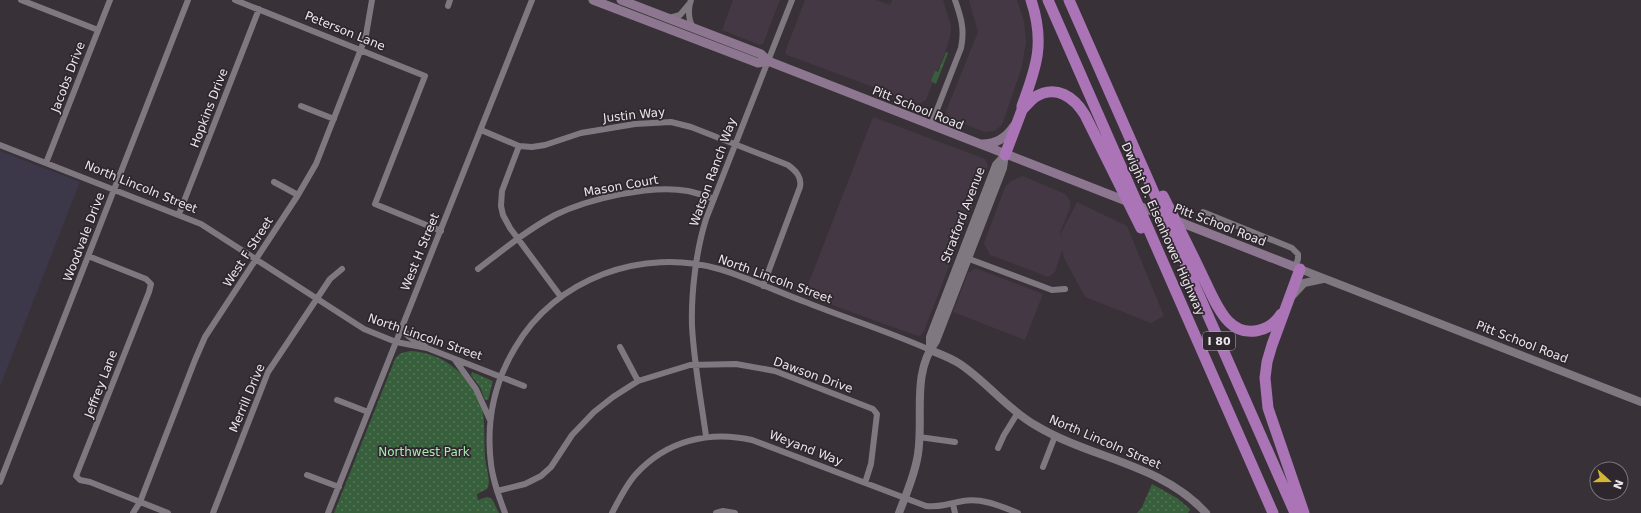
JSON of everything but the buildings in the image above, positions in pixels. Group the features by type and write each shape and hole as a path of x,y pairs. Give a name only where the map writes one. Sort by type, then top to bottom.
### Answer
{"highway":[{"path":"1005,154 1020,115 1036,65 1038,53 1038,31 1030,0"},
{"name":"Dwight D. Eisenhower Highway","path":"1048,0 1274,513"},
{"name":"Dwight D. Eisenhower Highway","path":"1070,0 1294,513"},
{"path":"1020,115 1028,102 1036,96 1047,92 1059,93 1068,96 1079,106 1149,245 1177,293"},
{"path":"1143,168 1159,188 1214,298 1228,321 1240,329 1251,332 1263,329 1278,318 1288,301"},
{"path":"1297,268 1288,301 1267,362 1265,378 1270,413 1304,513"}],"main road":[{"name":"Pitt School Road","path":"593,0 758,63 768,62 1297,268"},
{"name":"Pitt School Road","path":"621,0 761,54 768,62"},
{"path":"975,143 991,143 1004,138 1020,115"}],"street":[{"path":"21,0 98,30"},
{"name":"Jacobs Drive","path":"46,163 110,0"},
{"name":"Woodvale Drive","path":"0,482 188,0"},
{"name":"Peterson Lane","path":"235,0 361,49 425,76 375,204 441,231"},
{"name":"West F Street","path":"134,513 140,502 195,360 206,337 298,195 316,164 366,36 372,0"},
{"name":"West H Street","path":"328,513 532,0"},
{"name":"Watson Ranch Way","path":"706,436 692,327 692,310 700,239 735,144 792,0"},
{"path":"931,126 961,48 963,36 960,15 955,0"},
{"path":"669,18 680,15 690,2"},
{"path":"690,2 690,24 693,28"},
{"name":"Hopkins Drive","path":"179,214 259,9"},
{"path":"301,106 334,119"},
{"name":"Justin Way","path":"481,130 519,146 532,147 545,145 581,133 635,124 671,122 691,127 788,165 795,170 799,177 801,182 800,187 762,286"},
{"name":"North Lincoln Street","path":"0,145 179,214 201,224 257,259 357,326 396,342 427,348 501,377 511,354 524,334 542,312 561,297 596,276 632,265 664,262 697,265 718,269 885,331 959,364 1017,414 1055,436 1158,477 1191,497 1206,513"},
{"path":"519,146 502,192 501,201 504,215 510,228 561,297"},
{"name":"Stratford Avenue","path":"899,513 914,473 918,454 919,387 924,363 936,341 965,257 1003,168 1005,154"},
{"path":"274,182 298,195"},
{"name":"Mason Court","path":"478,269 518,239 555,215 584,203 638,192 677,190 688,191 714,199"},
{"path":"1203,212 1292,248 1298,254 1297,268"},
{"name":"Jeffrey Lane","path":"88,256 146,279 151,284 150,292 76,476 80,480 90,482 140,502"},
{"path":"965,257 1052,290 1065,288"},
{"name":"Pitt School Road","path":"1297,268 1641,402"},
{"name":"Merrill Drive","path":"213,513 268,372 316,298 330,279 342,269"},
{"path":"1288,301 1304,283 1313,280 1326,279"},
{"path":"403,326 404,333 407,336 420,342 427,348"},
{"path":"620,347 638,381"},
{"path":"454,359 478,392 490,420"},
{"name":"Dawson Drive","path":"498,491 525,484 541,476 551,467 572,435 594,412 613,397 638,381 696,364 736,364 775,371 873,409 877,414 871,464 865,483"},
{"path":"505,513 491,465 490,420 501,377 524,386"},
{"path":"337,400 368,412"},
{"path":"998,448 1017,414"},
{"name":"Weyand Way","path":"612,513 622,493 635,475 647,463 668,449 688,440 706,436 740,437 752,440 926,506 934,507 963,501 983,501 1018,513"},
{"path":"1043,467 1055,436"},
{"path":"919,437 955,442"},
{"path":"307,475 338,487"},
{"path":"140,502 168,513"},
{"path":"953,504 955,513"},
{"path":"716,513 723,511 735,513"}],"shaded area":[{"path":"733,0 780,0 763,44 760,45 722,30"},
{"path":"805,0 876,0 890,5 892,0 943,0 951,26 950,36 945,53 926,100 919,104 787,55 785,52"},
{"path":"969,0 1017,0 1024,21 1026,42 1022,67 1002,125 994,131 984,132 947,117 946,111 978,32"},
{"path":"873,117 985,159 988,166 924,331 918,336 804,295"},
{"path":"0,151 80,182 0,386"},
{"path":"1023,176 1065,194 1070,200 1070,208 1060,233 1063,241 1061,233 1077,202 1127,226 1164,316 1151,323 1085,297 1064,258 1062,250 1055,272 1048,277 990,255 984,243 1005,187 1011,181"},
{"path":"974,269 978,269 1043,294 1025,340 953,312 968,273"}],"green space":[{"path":"946,52 948,53 936,84 931,81 935,71 938,72"},
{"name":"Northwest Park","path":"412,351 425,353 448,363 458,370 474,390 483,413 485,460 489,481 487,489 477,494 478,500 487,497 492,499 499,513 334,513 395,359 400,354"},
{"path":"472,372 493,381 488,400 485,400 480,387 471,375"},
{"path":"1152,484 1177,498 1190,509 1188,513 1137,513 1142,507"}]}
